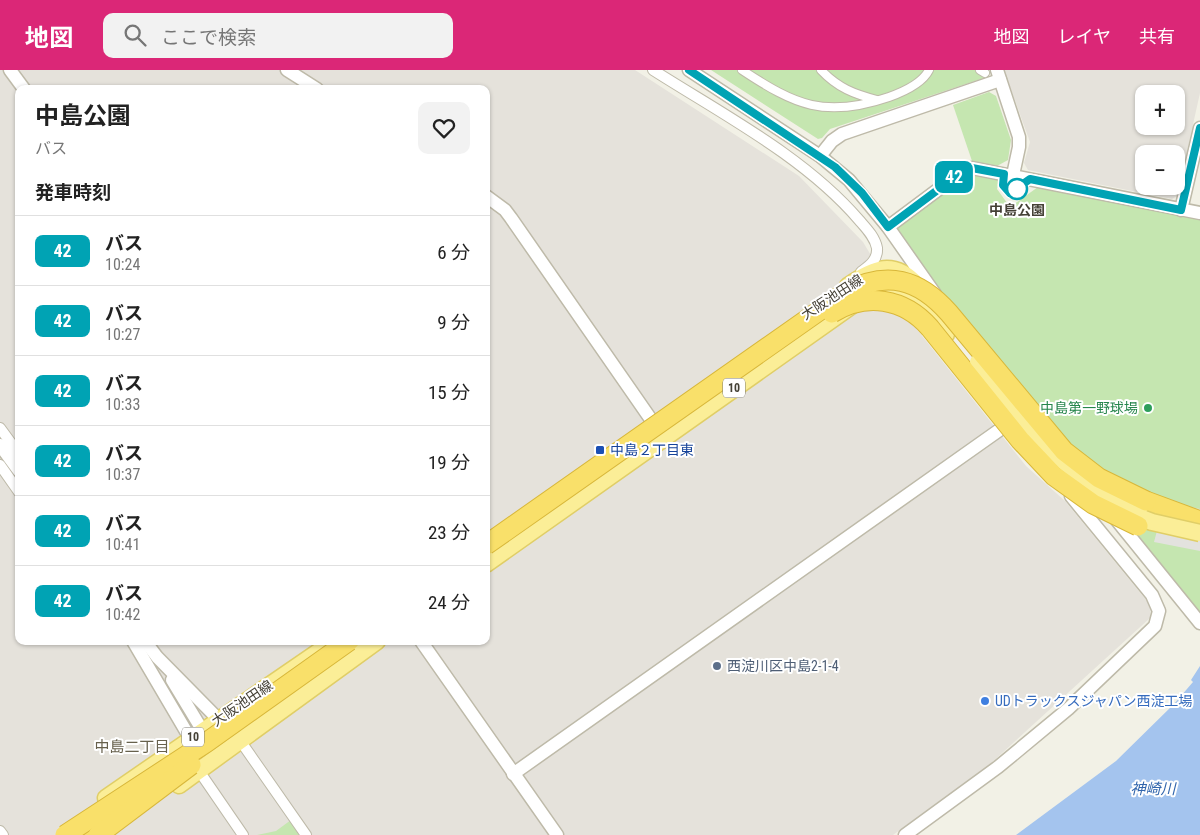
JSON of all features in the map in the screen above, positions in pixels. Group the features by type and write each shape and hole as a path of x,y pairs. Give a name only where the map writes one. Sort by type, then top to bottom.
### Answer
{"highway":[{"path":"490,542 846,292 866,283 884,280 903,281 931,293 950,312 1054,441 1085,469 1126,492 1200,522"},
{"path":"490,552 829,315 848,304 868,300 896,303 918,316 1030,452 1073,491 1108,512 1138,526 1160,531 1200,534"},
{"path":"65,835 207,742 343,645"},
{"path":"98,835 214,748 358,645"},
{"path":"83,835 141,796 183,782"}],"main road":[{"name":"大阪池田線","path":"490,533 768,338 862,277 872,272 890,269 904,274 916,284 1032,441 1074,482 1124,511 1170,527 1200,534"},
{"name":"大阪池田線","path":"490,561 863,297 884,289 901,290 914,296 1038,436 1078,476 1112,496 1144,511 1200,522"},
{"name":"大阪池田線","path":"54,835 190,738 328,645"},
{"name":"大阪池田線","path":"110,835 371,645"}],"street":[{"path":"10,70 21,85"},
{"path":"288,70 311,85"},
{"path":"653,70 818,178 841,199 875,241 877,255 869,266 768,338"},
{"path":"689,70 820,156 856,187 888,227 949,314 1200,623"},
{"path":"742,70 778,94 801,103 826,108 851,108 903,92 926,75 929,70"},
{"path":"821,70 833,83 853,94 879,100"},
{"path":"820,156 832,141 842,134 990,73 1019,137 1019,147 1013,176"},
{"path":"1181,210 1200,128"},
{"path":"888,227 965,169 979,168 1200,213"},
{"path":"490,199 505,210 664,438"},
{"path":"884,289 904,297 1038,467 1078,503 1152,595 1159,611 1158,619 1149,633 1068,708 998,767 905,835"},
{"path":"513,774 1005,426"},
{"path":"0,428 15,449"},
{"path":"0,445 15,466"},
{"path":"0,465 15,486"},
{"path":"135,645 190,738 198,771 243,835"},
{"path":"148,645 204,729 208,750 205,761 198,771"},
{"path":"424,645 557,835"},
{"path":"157,657 239,740 306,835"},
{"path":"0,831 2,835"}],"shaded area":[{"path":"0,70 635,70 799,176 863,242 911,322 1026,466 1065,501 1151,606 1150,618 989,765 893,835 0,835"},
{"path":"1004,70 1200,70 1200,93 1185,160 1185,145 1135,145 1135,192 1028,170 1024,163 1030,142"},
{"path":"1152,195 1177,195 1172,199"},
{"path":"1165,501 1200,509 1200,551 1154,542"}],"green space":[{"path":"711,70 987,70 984,78 830,129 822,138 818,139"},
{"name":"中島公園","path":"989,92 996,96 1011,140 1008,160 997,166 972,161 953,105"},
{"name":"中島公園","path":"970,172 999,178 997,189 1010,207 1038,187 1200,217 1200,618 910,253 897,231 899,226"},
{"path":"291,820 302,835 257,835 276,831"}],"water":[{"name":"神崎川","path":"1200,666 1200,835 1016,835 1116,761 1174,704 1193,682 1191,680"}],"bus line":[{"name":"42","path":"689,70 835,167 870,202 888,227 965,169 969,168 979,168 1004,174 1003,185 1010,193 1030,179 1181,210 1200,128"}],"place":[{"name":"中島公園","path":"1017,189"},
{"name":"中島第一野球場","path":"1148,408"},
{"name":"中島２丁目東","path":"600,450"},
{"name":"西淀川区中島2-1-4","path":"717,666"},
{"name":"UDトラックスジャパン西淀工場","path":"985,701"}],"district":[{"name":"中島二丁目","path":"132,747"}]}
